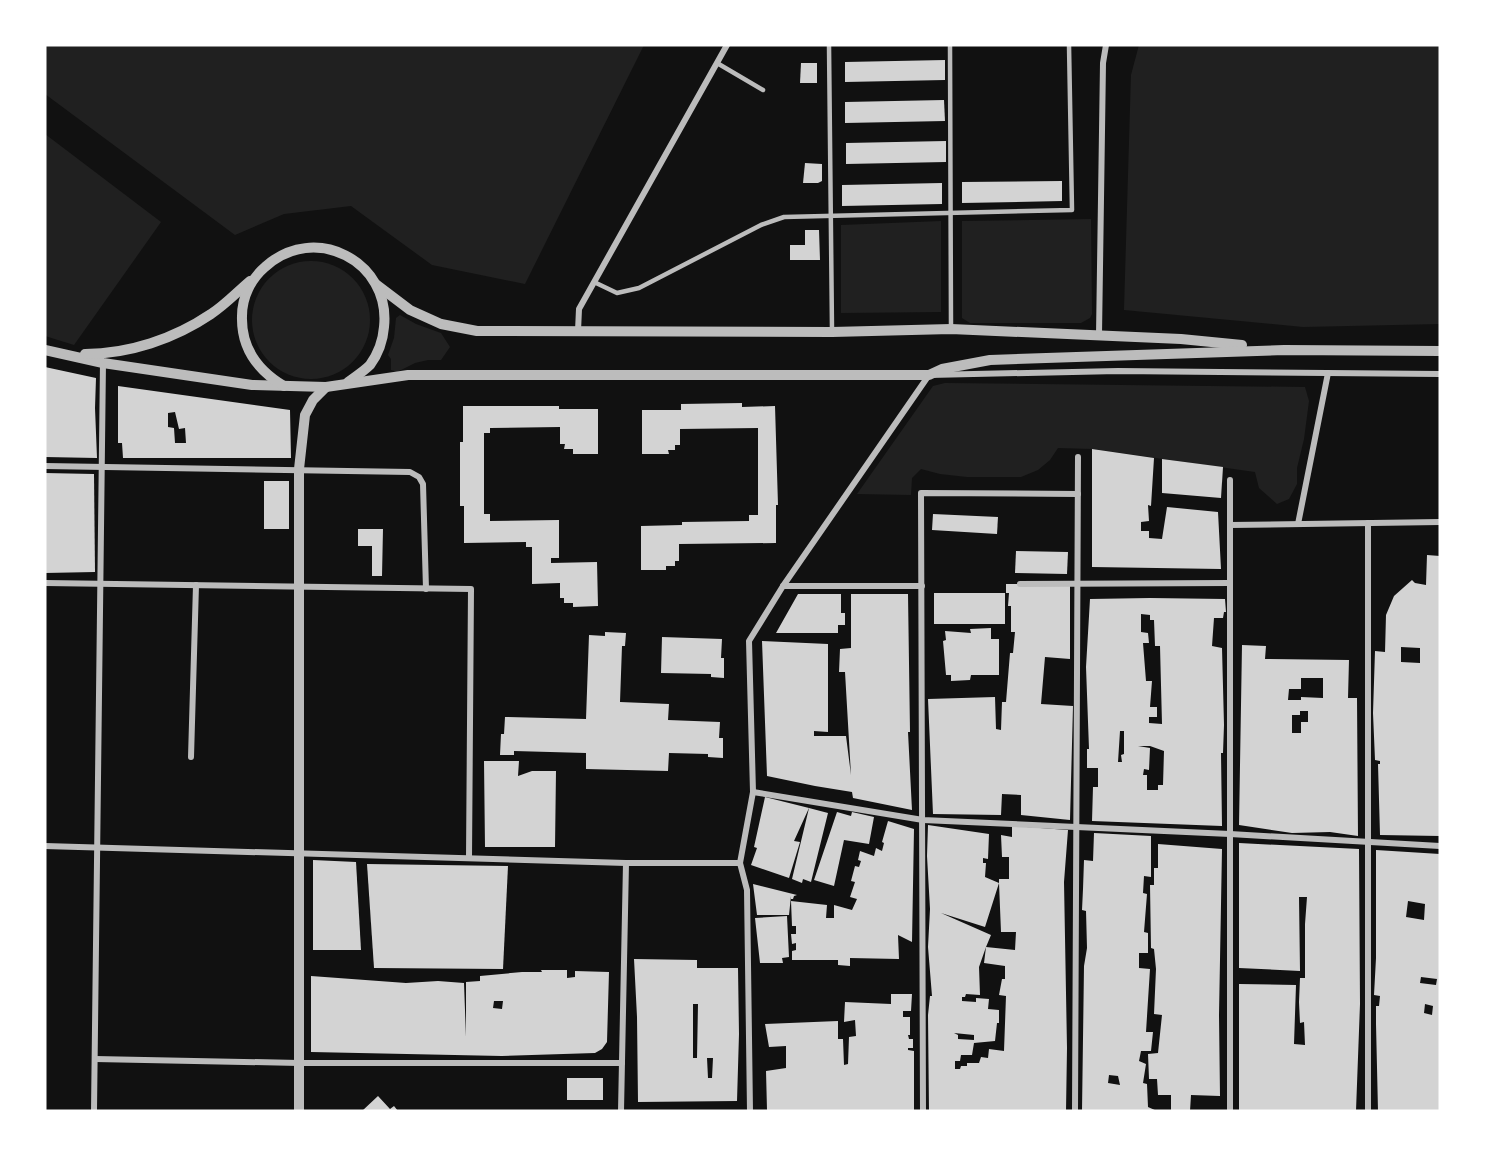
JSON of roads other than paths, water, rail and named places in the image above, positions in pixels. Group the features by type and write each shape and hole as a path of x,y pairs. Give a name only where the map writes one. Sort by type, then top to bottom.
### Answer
{"street":[{"path":"578,331 579,309 727,45"},
{"path":"1099,335 1103,75 1106,45"},
{"path":"103,359 182,331 211,314 272,261 287,252 304,248 322,248 339,252 368,271 377,285 386,312 383,340 370,365 348,383"},
{"path":"259,273 248,289 242,308 242,327 246,346 255,363 269,377 286,386"},
{"path":"377,285 410,310 441,324 477,331 832,332 951,329 1181,339 1284,350"},
{"path":"45,350 252,385 326,387 408,375 929,375 1118,371 1440,374"},
{"path":"750,1111 747,890 740,863 753,792 749,641 783,586 929,375 942,369 990,360 1284,350 1440,351"},
{"path":"94,1111 103,359"},
{"path":"1298,524 1328,374"},
{"path":"299,1111 301,587 299,469 305,415 313,400 326,387"},
{"path":"1075,1111 1078,457"},
{"path":"45,466 410,472 419,477 423,484 426,589"},
{"path":"1230,480 1230,1111"},
{"path":"923,1111 921,493 1078,494"},
{"path":"1230,525 1440,522"},
{"path":"1368,523 1368,1111"},
{"path":"45,583 471,589 469,858"},
{"path":"1020,584 1230,583"},
{"path":"191,757 196,585"},
{"path":"783,586 921,586"},
{"path":"753,792 923,820 1440,846"},
{"path":"45,846 626,863 740,863"},
{"path":"621,1111 626,863"},
{"path":"95,1059 299,1063 622,1063"}],"lane":[{"path":"829,45 832,332"},
{"path":"950,45 951,329"},
{"path":"594,282 617,293 639,288 761,225 784,218 1072,210 1069,45"},
{"path":"717,63 763,90"}]}
